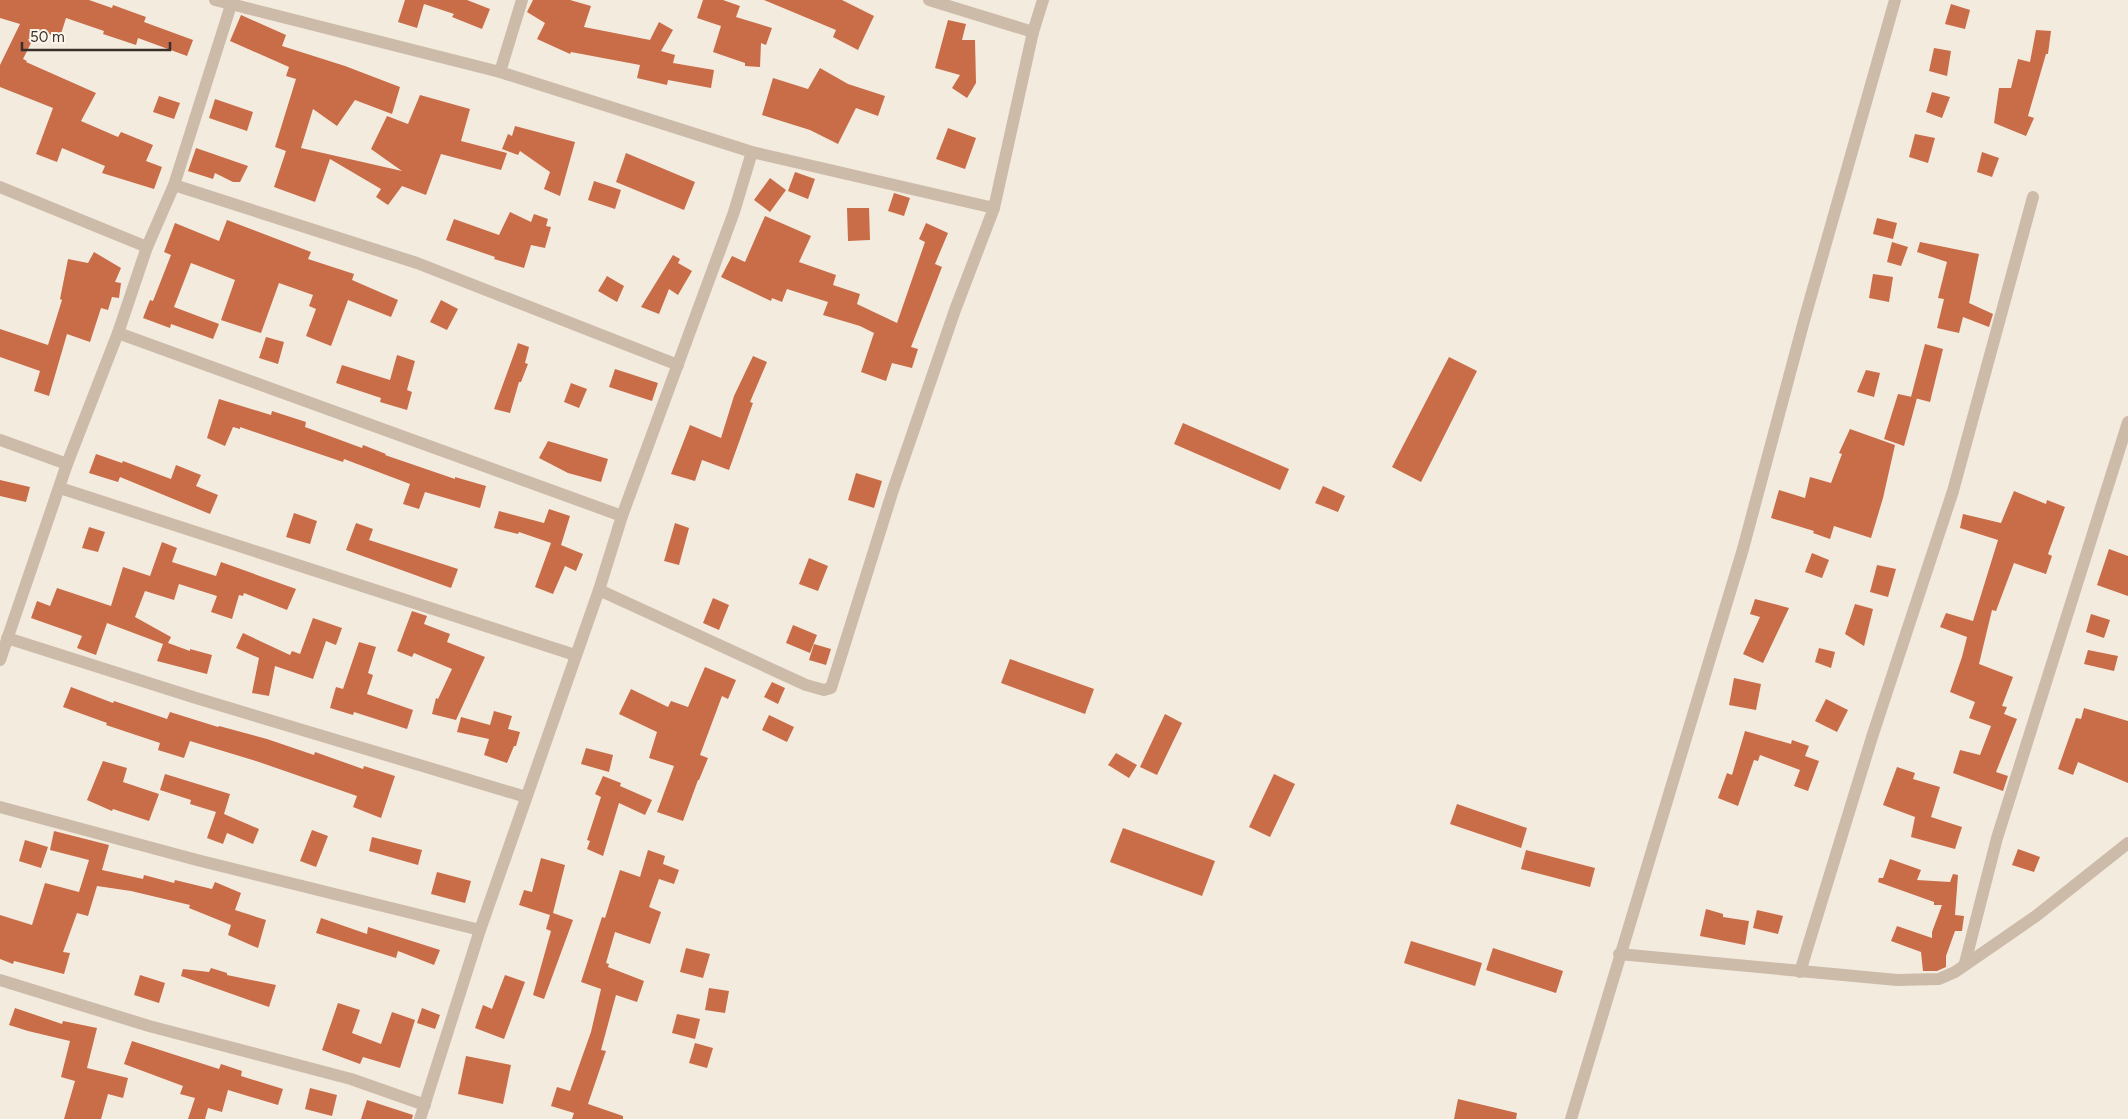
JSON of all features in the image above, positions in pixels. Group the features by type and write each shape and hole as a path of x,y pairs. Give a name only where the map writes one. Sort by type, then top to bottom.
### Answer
{"street":[{"path":"215,0 500,72 752,152 994,208"},
{"path":"500,72 522,0"},
{"path":"929,0 1033,32"},
{"path":"598,590 806,685 824,690 831,688 892,490 955,310 994,208 1033,32 1043,0"},
{"path":"1571,1119 1619,954 1676,773 1743,549 1805,317 1895,0"},
{"path":"0,660 68,464 118,333 146,247 174,185 231,5"},
{"path":"420,1119 480,930 574,655 622,516 734,212 752,152"},
{"path":"174,185 417,263 678,365"},
{"path":"0,187 146,247"},
{"path":"1800,972 1872,737 1953,491 2033,197"},
{"path":"118,333 622,516"},
{"path":"1965,964 1997,838 2128,422"},
{"path":"0,440 68,464"},
{"path":"60,488 574,655"},
{"path":"8,638 205,701 526,797"},
{"path":"0,806 197,860 480,930"},
{"path":"1619,954 1800,972 1897,980 1930,980 1947,976 2036,916 2128,843"},
{"path":"0,980 150,1026 351,1079 425,1106"}],"building":[{"path":"0,0 89,0 112,8 113,5 146,17 144,22 193,40 187,56 138,38 136,45 103,34 104,31 66,18 60,37 37,31 23,59 96,93 81,121 118,137 121,132 153,145 146,161 162,167 154,189 102,173 105,166 62,148 57,162 36,154 53,108 0,87 0,65 20,24 0,18"},
{"path":"405,0 467,0 490,9 482,29 452,17 454,14 424,4 417,28 398,22"},
{"path":"533,0 570,0 591,6 584,27 650,40 659,22 673,30 661,51 675,55 673,63 714,70 711,88 668,80 667,85 637,78 640,65 571,52 570,54 537,39 545,23 527,12"},
{"path":"703,0 723,0 740,6 736,17 772,28 766,45 761,43 760,67 745,66 745,63 713,52 721,26 697,18"},
{"path":"764,0 842,0 874,16 858,50 833,37 836,30"},
{"path":"1951,4 1970,10 1965,29 1945,24"},
{"path":"241,15 286,35 282,46 345,66 400,87 392,114 355,100 337,126 313,109 301,148 402,171 371,149 387,116 408,124 420,95 470,109 461,141 507,153 501,170 441,154 426,195 402,186 388,205 376,197 381,189 330,159 315,202 274,187 286,151 275,147 296,79 286,76 289,67 230,41"},
{"path":"948,20 966,24 962,40 975,40 976,83 967,98 952,88 960,75 935,68"},
{"path":"2036,30 2051,31 2048,54 2046,54 2028,116 2034,118 2026,136 1994,123 1999,88 2011,88 2018,59 2030,62"},
{"path":"1934,48 1951,51 1947,76 1929,71"},
{"path":"820,68 848,84 885,96 878,116 856,108 838,144 810,130 762,115 773,78 808,89"},
{"path":"1932,92 1950,97 1942,118 1926,112"},
{"path":"159,96 180,103 174,119 153,112"},
{"path":"215,99 253,112 247,131 209,118"},
{"path":"515,126 575,142 560,196 544,189 550,172 520,151 518,155 502,149 508,134 512,136"},
{"path":"948,128 976,138 965,169 936,159"},
{"path":"1915,134 1935,138 1928,163 1909,157"},
{"path":"196,148 248,166 240,182 233,182 215,173 213,179 188,171"},
{"path":"1982,152 1999,158 1992,177 1977,172"},
{"path":"626,153 695,182 684,210 616,182"},
{"path":"795,172 815,179 808,199 788,191"},
{"path":"770,178 786,190 770,212 754,200"},
{"path":"594,181 621,190 615,209 588,200"},
{"path":"894,193 910,198 904,216 888,211"},
{"path":"847,208 869,208 870,240 848,241"},
{"path":"510,212 531,222 534,214 548,219 546,226 551,227 545,248 531,245 524,268 494,259 495,257 446,240 454,219 499,235"},
{"path":"765,216 811,236 799,262 836,275 833,285 860,294 857,304 897,323 925,242 919,239 926,223 948,233 935,264 942,267 911,347 918,349 912,368 892,363 886,381 861,372 874,333 860,326 823,315 828,302 787,289 782,302 772,298 771,301 721,277 732,256 745,262"},
{"path":"1877,218 1897,223 1893,239 1873,234"},
{"path":"227,220 311,252 308,259 354,274 352,280 398,300 391,317 348,300 331,346 306,336 316,309 309,306 313,295 279,283 261,333 221,320 235,280 191,263 174,307 219,324 213,339 171,324 170,328 143,318 150,300 153,301 171,255 164,252 175,223 219,241"},
{"path":"1892,242 1908,247 1901,266 1887,262"},
{"path":"1920,242 1979,254 1969,303 1993,314 1989,327 1963,317 1959,333 1937,328 1944,299 1938,298 1947,262 1917,252"},
{"path":"94,252 121,268 115,282 121,283 119,298 112,297 108,310 101,308 90,342 67,334 49,396 34,391 40,371 0,357 0,329 48,345 62,300 60,299 68,259 88,263"},
{"path":"673,255 680,259 678,263 692,271 678,295 669,289 659,314 641,307"},
{"path":"1873,274 1893,277 1889,302 1869,298"},
{"path":"607,276 624,286 617,302 598,291"},
{"path":"441,300 458,309 447,330 430,322"},
{"path":"266,337 284,342 278,364 259,358"},
{"path":"518,343 529,347 525,363 528,364 521,382 519,382 510,413 494,409"},
{"path":"1925,344 1943,349 1930,402 1911,397"},
{"path":"397,355 415,361 407,390 412,392 407,410 380,402 381,398 336,383 342,365 390,380"},
{"path":"753,356 767,362 750,402 753,403 729,470 702,460 695,481 671,474 690,425 721,438 734,396"},
{"path":"1449,357 1477,371 1421,482 1392,467"},
{"path":"615,369 658,383 652,401 609,387"},
{"path":"1866,370 1880,373 1874,397 1857,392"},
{"path":"571,383 587,389 579,408 564,402"},
{"path":"1898,394 1917,398 1904,446 1884,439"},
{"path":"219,399 271,415 272,411 306,422 305,427 362,448 363,445 385,455 455,479 455,477 486,486 480,508 425,492 419,509 403,504 410,484 344,459 343,462 240,427 240,429 233,427 225,446 207,438"},
{"path":"1183,423 1289,469 1280,490 1174,444"},
{"path":"1850,429 1895,445 1883,498 1871,538 1834,526 1830,539 1813,533 1814,531 1771,518 1779,490 1805,498 1810,477 1831,483 1842,454 1839,453"},
{"path":"548,441 608,459 601,482 568,473 539,458"},
{"path":"96,454 122,463 123,461 171,479 176,465 201,475 196,486 218,495 210,514 120,477 118,482 89,473"},
{"path":"856,473 882,481 874,508 848,500"},
{"path":"0,480 30,487 26,502 0,496"},
{"path":"1323,486 1345,496 1338,512 1315,503"},
{"path":"2014,491 2046,504 2047,500 2065,507 2048,554 2052,556 2046,574 2014,563 1996,611 1992,610 1979,664 2013,677 2002,706 2007,707 2004,714 2017,719 1996,772 2008,776 2003,791 1953,773 1960,750 1980,755 1991,726 1969,718 1975,702 1950,692 1967,637 1940,627 1946,613 1973,621 1998,540 1960,528 1963,514 2001,523"},
{"path":"549,509 570,516 561,545 583,554 576,571 565,566 553,594 535,587 551,543 519,532 518,534 494,528 499,511 544,523"},
{"path":"294,513 317,521 310,544 286,537"},
{"path":"356,523 373,529 369,540 458,569 451,588 346,550"},
{"path":"675,523 689,528 679,565 664,561"},
{"path":"89,527 105,532 98,552 82,548"},
{"path":"162,542 177,548 172,562 216,576 221,562 296,589 287,610 244,593 243,596 239,595 232,619 211,612 217,596 179,584 174,600 145,591 135,617 171,637 168,643 190,651 190,649 212,655 207,674 157,661 163,644 107,623 96,655 77,648 82,636 31,618 37,601 50,606 57,588 111,606 123,567 150,576"},
{"path":"2109,549 2128,556 2128,596 2097,585"},
{"path":"1812,553 1829,560 1822,578 1805,572"},
{"path":"809,558 828,566 818,591 799,584"},
{"path":"1877,565 1896,569 1888,597 1870,592"},
{"path":"713,598 729,605 719,630 703,623"},
{"path":"1755,599 1789,608 1763,663 1743,654 1760,617 1750,614"},
{"path":"1855,604 1873,609 1864,646 1845,634"},
{"path":"412,611 427,616 424,624 450,634 447,642 485,657 456,720 432,714 436,698 438,699 452,669 414,653 412,657 397,651"},
{"path":"2091,614 2110,620 2104,638 2086,632"},
{"path":"313,618 342,628 336,645 326,641 313,679 275,666 269,696 252,693 259,658 236,648 243,633 290,655 292,651 300,654"},
{"path":"793,625 817,635 810,653 786,643"},
{"path":"359,642 376,647 368,673 373,675 367,694 413,710 407,729 354,712 353,715 330,708 336,687 343,689"},
{"path":"814,644 831,649 826,665 809,660"},
{"path":"1819,648 1835,652 1831,668 1815,662"},
{"path":"2088,650 2118,656 2114,671 2084,664"},
{"path":"1010,659 1094,689 1085,714 1001,683"},
{"path":"705,667 736,680 728,699 722,696 700,755 708,758 683,821 657,812 674,766 649,758 657,732 619,714 631,689 668,707 671,701 688,707"},
{"path":"1734,678 1761,684 1756,710 1729,705"},
{"path":"772,682 785,688 778,704 764,697"},
{"path":"71,687 113,703 114,701 167,719 170,712 218,727 267,739 314,755 315,752 363,769 364,766 395,776 381,818 353,807 357,796 259,762 190,741 184,758 158,750 160,743 106,725 107,723 63,707"},
{"path":"1826,699 1848,710 1837,732 1815,721"},
{"path":"2084,708 2128,721 2128,783 2078,762 2073,775 2058,769 2076,718 2081,719"},
{"path":"494,711 512,716 508,729 520,732 516,746 514,746 507,763 484,755 489,739 457,732 461,717 490,725"},
{"path":"1165,714 1182,723 1157,775 1140,767"},
{"path":"769,715 794,727 787,742 762,730"},
{"path":"1745,731 1791,744 1792,740 1809,746 1805,756 1819,761 1808,791 1794,786 1800,770 1760,755 1758,761 1754,760 1738,806 1718,798 1727,773 1732,775"},
{"path":"586,748 613,755 609,772 581,764"},
{"path":"1116,753 1137,765 1129,778 1108,765"},
{"path":"103,761 127,768 123,782 159,794 149,821 113,809 112,811 87,800"},
{"path":"1897,767 1915,773 1913,779 1940,787 1931,817 1962,827 1955,849 1911,837 1915,817 1883,805"},
{"path":"165,774 230,794 224,814 259,829 253,844 227,833 223,844 207,838 216,812 190,804 191,800 160,790"},
{"path":"1274,774 1295,784 1270,837 1249,827"},
{"path":"603,776 621,783 620,786 652,800 645,815 619,803 603,856 587,849 590,841 587,840 601,797 595,794"},
{"path":"1457,804 1527,828 1521,848 1450,824"},
{"path":"1123,828 1215,861 1202,896 1110,862"},
{"path":"312,830 328,836 316,867 300,861"},
{"path":"54,831 109,845 102,870 143,879 144,875 174,883 175,880 212,889 215,882 241,893 235,910 266,920 258,948 228,935 231,925 189,908 190,905 131,891 97,886 88,916 77,913 63,952 70,953 64,974 14,961 13,964 0,959 0,915 32,925 45,883 79,892 89,860 50,850"},
{"path":"372,837 422,850 418,865 369,851"},
{"path":"25,840 48,847 41,868 19,861"},
{"path":"2018,849 2040,857 2034,872 2012,865"},
{"path":"648,850 665,856 663,864 679,870 674,884 659,879 649,907 661,912 650,944 615,932 606,963 609,964 608,967 644,981 637,1002 616,995 601,1050 606,1051 588,1104 623,1116 623,1119 572,1119 574,1113 551,1106 557,1087 570,1091 591,1032 601,989 581,982 602,917 605,918 620,870 640,877"},
{"path":"1526,850 1595,868 1590,887 1521,869"},
{"path":"541,858 565,865 553,913 573,920 544,999 533,995 551,931 546,929 550,915 519,905 524,890 532,892"},
{"path":"1890,859 1921,870 1917,880 1950,882 1953,874 1958,875 1955,915 1964,916 1962,931 1955,931 1946,956 1946,967 1937,971 1923,971 1921,952 1891,941 1897,926 1932,938 1932,932 1942,905 1934,905 1934,902 1878,882 1879,878 1883,878"},
{"path":"437,872 471,881 465,903 431,894"},
{"path":"1706,909 1723,914 1723,917 1749,921 1745,945 1700,936"},
{"path":"1757,910 1783,916 1778,934 1753,928"},
{"path":"321,918 367,934 368,927 440,950 434,965 398,951 396,958 316,933"},
{"path":"1411,941 1482,963 1475,986 1404,963"},
{"path":"686,948 710,954 703,978 680,972"},
{"path":"1493,948 1563,971 1556,993 1486,970"},
{"path":"211,968 227,973 227,975 276,985 269,1007 181,976 183,969 209,972"},
{"path":"140,975 165,983 159,1003 134,995"},
{"path":"505,975 525,982 504,1039 475,1028 483,1005 492,1009"},
{"path":"709,988 729,991 725,1013 705,1010"},
{"path":"338,1003 360,1010 352,1033 381,1044 392,1012 415,1020 400,1068 363,1057 360,1064 322,1050"},
{"path":"15,1008 62,1024 63,1021 97,1028 87,1068 128,1078 123,1098 108,1094 101,1119 64,1119 75,1081 61,1077 70,1041 9,1025"},
{"path":"422,1008 440,1015 435,1029 417,1023"},
{"path":"677,1014 700,1019 695,1039 672,1033"},
{"path":"132,1041 219,1069 221,1064 242,1071 241,1076 283,1089 278,1105 228,1090 222,1112 208,1108 205,1119 188,1119 195,1098 180,1094 183,1086 124,1064"},
{"path":"695,1043 713,1048 707,1068 689,1063"},
{"path":"466,1056 511,1065 503,1104 458,1094"},
{"path":"310,1088 337,1095 332,1116 305,1109"},
{"path":"1458,1099 1517,1113 1516,1119 1454,1119"},
{"path":"367,1100 413,1115 412,1119 361,1119"}]}
